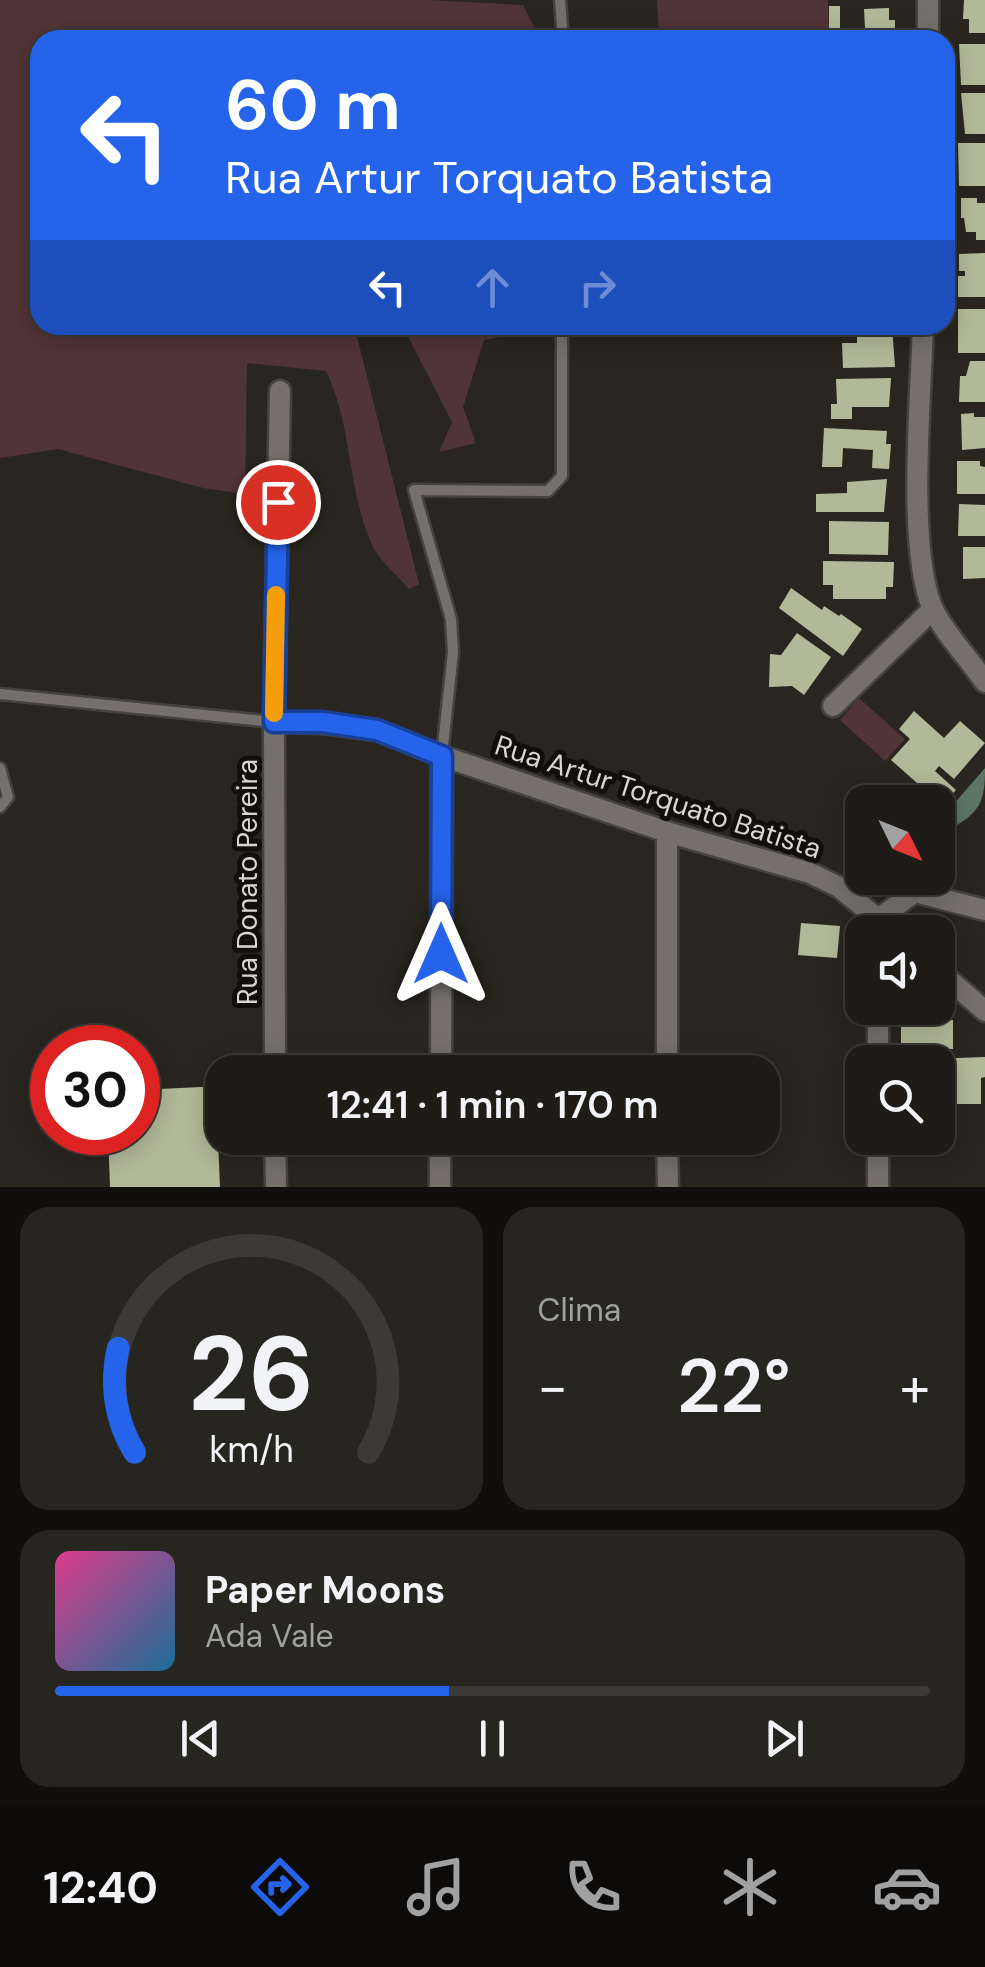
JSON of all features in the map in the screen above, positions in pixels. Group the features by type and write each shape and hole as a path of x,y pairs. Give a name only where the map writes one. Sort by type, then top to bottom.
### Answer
{"street":[{"path":"928,0 928,30"},
{"path":"923,335 922,560 932,609 985,682"},
{"name":"Rua Donato Pereira","path":"275,1055 274,722 280,391"},
{"path":"833,706 932,609"},
{"name":"Rua Artur Torquato Batista","path":"274,722 323,722 377,730 666,832 810,873 839,887 870,915"},
{"path":"440,1055 442,756"},
{"path":"666,832 667,1055"},
{"path":"895,915 915,892 985,910"},
{"path":"955,984 985,1010"},
{"path":"276,1155 276,1187"},
{"path":"440,1155 440,1187"},
{"path":"668,1155 668,1187"},
{"path":"878,1155 878,1187"}],"lane":[{"path":"560,0 562,30"},
{"path":"442,756 453,652 450,618 414,490 548,491 556,485 562,476 562,335"},
{"path":"0,694 274,722"},
{"path":"0,768 8,797 0,807"}],"shaded area":[{"path":"0,0 428,0 523,5 535,30 30,30 30,335 357,335 419,584 409,589 373,547 358,504 341,414 326,371 247,363 245,494 203,488 58,449 0,458"},
{"path":"657,0 828,0 829,30 658,30"},
{"path":"407,335 510,335 484,340 463,407 476,443 439,452 452,422"},
{"path":"859,698 905,739 885,761 840,720"},
{"path":"985,768 979,805 955,826 955,803"}],"building":[{"path":"964,0 985,0 985,33 969,33 969,19 963,19"},
{"path":"829,6 840,6 840,28 865,28 864,9 889,8 889,20 895,20 895,30 829,30"},
{"path":"959,44 985,44 985,85 961,85"},
{"path":"961,93 985,93 985,134 965,134"},
{"path":"958,143 985,143 985,186 959,186"},
{"path":"961,198 977,198 977,203 985,203 985,240 976,240 976,232 966,232"},
{"path":"985,253 985,297 958,297 958,276 965,276 965,271 959,271 959,254"},
{"path":"958,309 985,309 985,353 958,353"},
{"path":"857,335 893,335 895,367 843,368 842,343 857,343"},
{"path":"970,361 985,361 985,402 959,402 960,376 966,376"},
{"path":"891,378 889,407 852,407 852,419 831,419 831,404 837,404 836,379"},
{"path":"974,413 974,417 985,417 985,448 962,450 961,414"},
{"path":"824,428 887,431 886,444 891,444 889,469 872,468 873,450 843,448 842,467 822,467"},
{"path":"957,461 980,461 980,466 985,467 985,494 957,494"},
{"path":"887,479 884,512 816,512 816,494 847,493 847,482"},
{"path":"959,504 985,505 985,536 958,536"},
{"path":"829,521 889,522 888,555 829,554"},
{"path":"963,547 985,547 985,578 963,579"},
{"path":"823,561 894,562 893,587 886,587 886,599 833,599 833,585 823,585"},
{"path":"791,588 822,610 824,606 841,614 862,629 843,656 779,608"},
{"path":"797,633 831,657 804,695 792,686 769,687 770,654 781,655"},
{"path":"914,711 944,738 960,721 985,743 954,779 939,766 935,771 950,785 919,785 891,760 910,739 899,729"},
{"path":"801,923 840,926 837,958 798,955"},
{"path":"901,1025 953,1025 953,1045 901,1045"},
{"path":"985,1057 981,1104 957,1104 956,1058"},
{"path":"205,1087 205,1155 219,1155 220,1187 110,1187 109,1155 160,1155 160,1089"}],"slow traffic":[{"path":"274,713 276,595"}],"route":[{"path":"278,502 274,722 323,722 377,730 442,756 441,954"}]}
